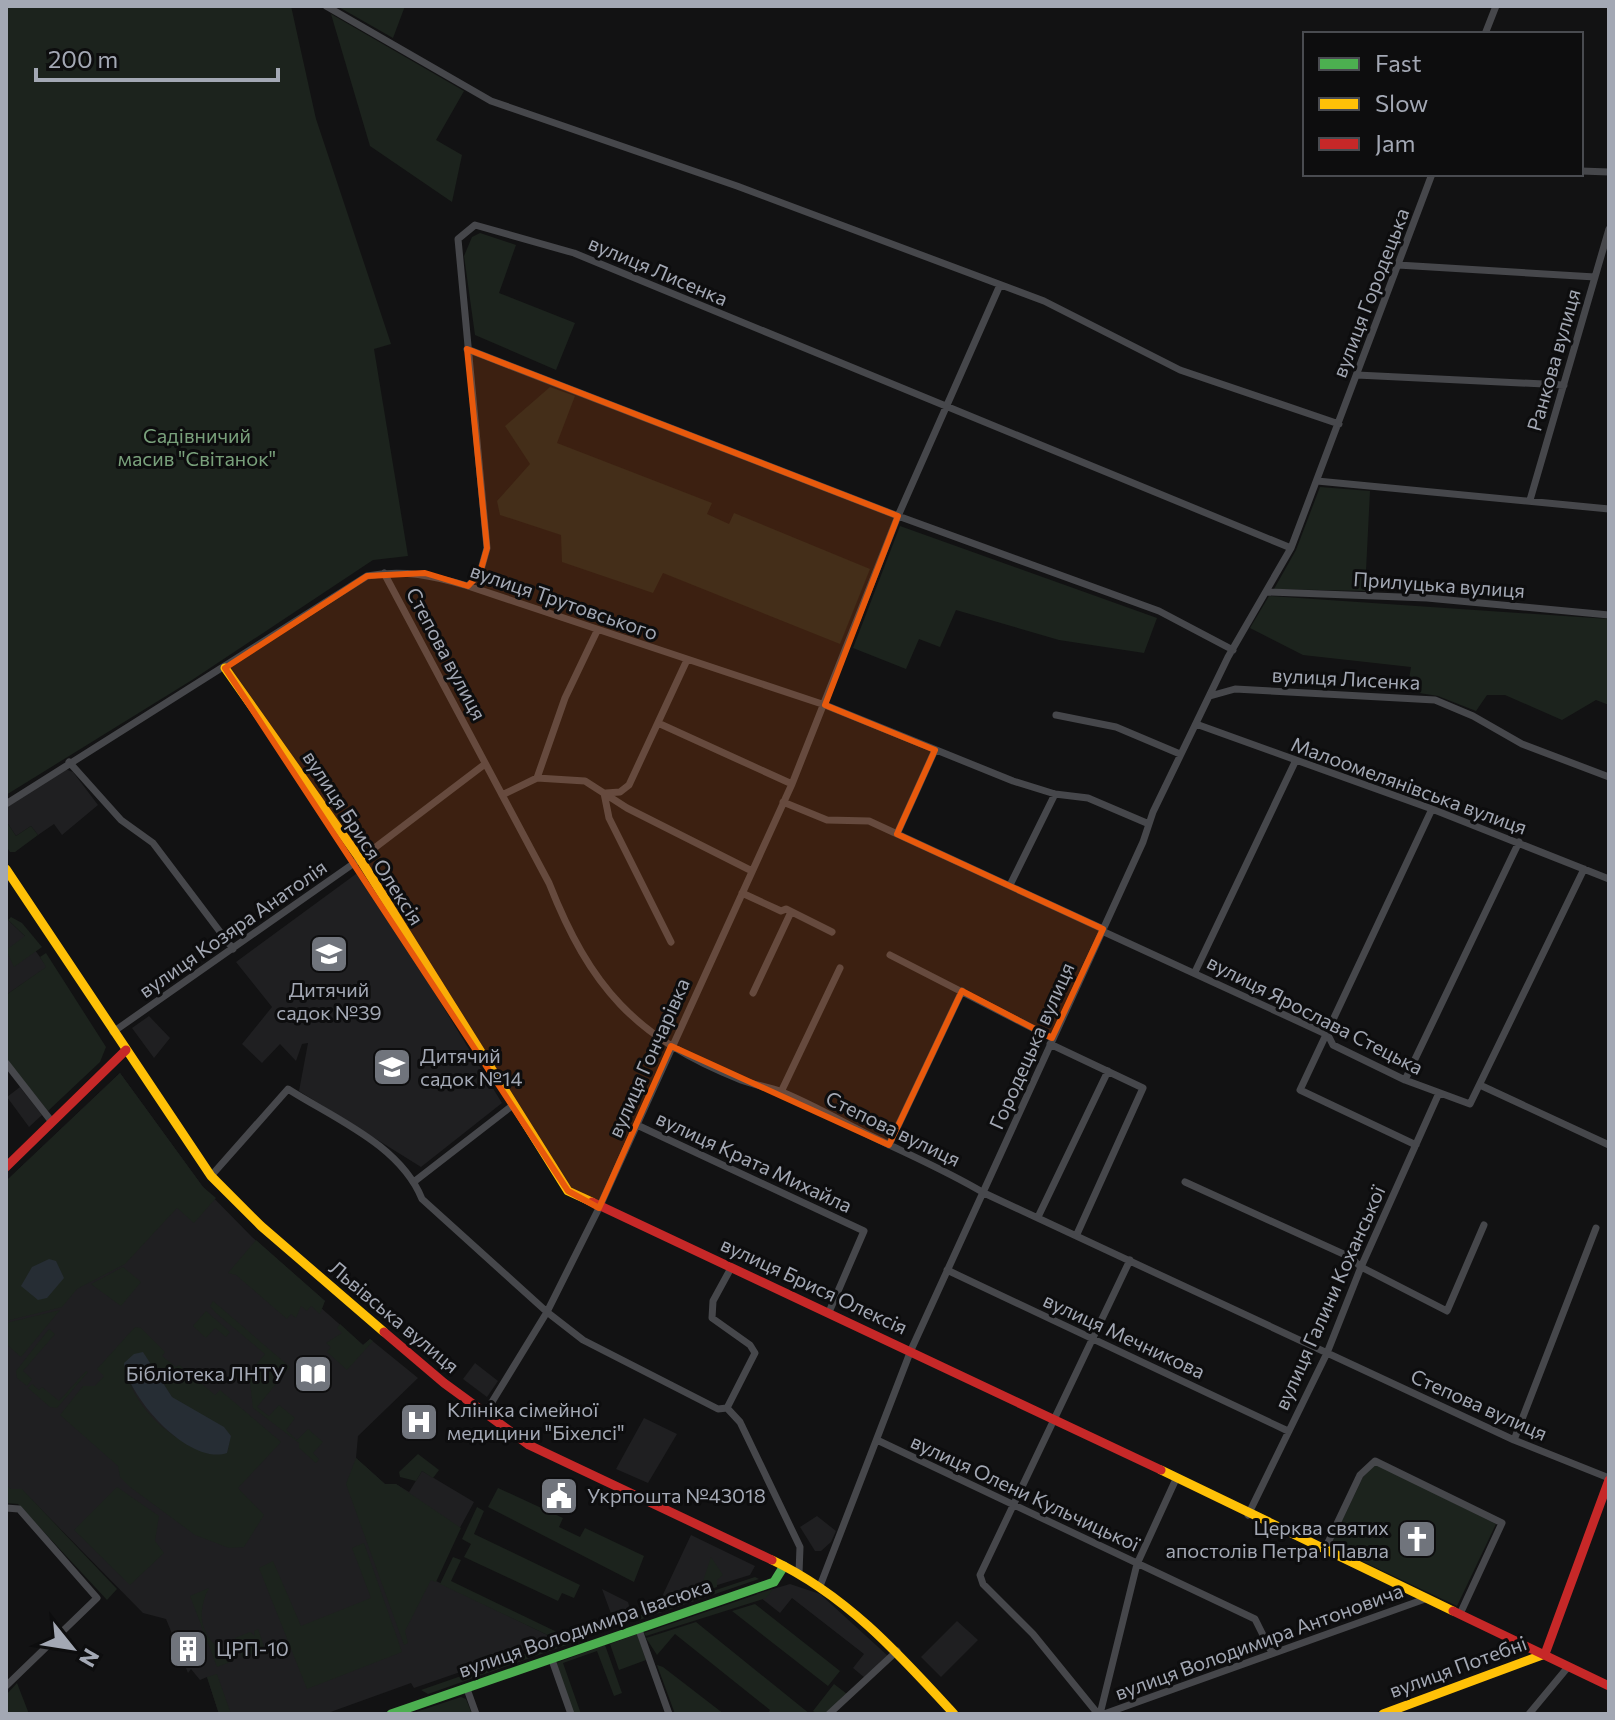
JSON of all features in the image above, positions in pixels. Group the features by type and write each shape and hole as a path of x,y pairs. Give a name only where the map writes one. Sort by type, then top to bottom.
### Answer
{"street":[{"path":"326,6 491,101 737,186 1044,301 1180,370 1339,424"},
{"path":"1486,32 1496,6"},
{"path":"1583,171 1609,172"},
{"name":"вулиця Городецька","path":"1291,548 1431,176"},
{"name":"вулиця Лисенка","path":"468,586 480,573 487,548 458,239 475,225 574,253 947,409 1196,506 1291,548"},
{"name":"Ранкова вулиця","path":"1530,500 1609,229"},
{"path":"1398,265 1595,277"},
{"path":"825,705 898,516 1000,285"},
{"path":"467,349 898,516 1159,611 1230,653"},
{"path":"1357,375 1564,385"},
{"path":"1317,481 1609,509"},
{"name":"Городецька вулиця","path":"820,1586 911,1350 1180,754 1230,653 1291,548"},
{"name":"Степова вулиця","path":"384,573 549,883 568,932 611,998 640,1026 671,1046 741,1080 781,1092 950,1173 984,1193 1514,1440 1609,1479"},
{"name":"вулиця Трутовського","path":"6,804 367,576 425,573 825,705 935,750 1055,794 1088,798 1149,824"},
{"name":"Прилуцька вулиця","path":"1267,592 1427,598 1609,615"},
{"path":"537,778 565,698 597,631"},
{"path":"604,793 620,792 629,785 687,660"},
{"name":"вулиця Брися Олексія","path":"225,668 360,859 568,1191 911,1350 1248,1515 1609,1686"},
{"name":"вулиця Лисенка","path":"1210,696 1235,689 1435,700 1473,716 1522,744 1609,777"},
{"name":"вулиця Гончарівка","path":"484,1415 547,1312 599,1208 825,705"},
{"path":"1056,715 1116,727 1180,754"},
{"path":"658,723 792,784"},
{"name":"Малоомелянівська вулиця","path":"1196,724 1432,809 1609,879"},
{"path":"897,834 935,750"},
{"path":"69,762 121,820 153,843 233,949"},
{"path":"1195,972 1295,762"},
{"name":"вулиця Козяра Анатолія","path":"113,1032 360,859 485,764"},
{"path":"502,795 537,778 585,781 752,871"},
{"path":"604,793 609,818 671,942"},
{"path":"1010,885 1055,794"},
{"name":"вулиця Ярослава Стецька","path":"783,802 827,820 869,821 1328,1035 1333,1045 1405,1080 1470,1104 1482,1086"},
{"path":"1416,1145 1300,1090 1432,809"},
{"path":"1405,1080 1519,842"},
{"name":"Львівська вулиця","path":"6,869 211,1176 330,1286 484,1415 529,1445 799,1573 820,1586 897,1651 954,1714"},
{"path":"1584,869 1482,1086 1609,1145"},
{"path":"742,893 832,932"},
{"path":"753,993 791,912"},
{"path":"890,955 1143,1088 1077,1234"},
{"path":"781,1092 840,968"},
{"path":"889,1145 962,991"},
{"path":"6,1167 126,1050"},
{"path":"6,1063 52,1122"},
{"path":"1038,1217 1108,1071"},
{"path":"211,1176 288,1089 390,1154 415,1181 422,1199 547,1312 588,1343 718,1409 727,1408"},
{"name":"вулиця Галини Коханської","path":"1248,1515 1327,1353 1361,1267 1439,1093"},
{"path":"415,1181 513,1105"},
{"name":"вулиця Крата Михайла","path":"637,1125 864,1231 829,1312"},
{"path":"1185,1182 1350,1257 1361,1267 1447,1311 1484,1225"},
{"path":"1514,1440 1596,1228"},
{"path":"1011,1503 1130,1260"},
{"path":"727,1408 755,1353 750,1345 712,1318 713,1301 731,1268"},
{"name":"вулиця Мечникова","path":"947,1270 1288,1431"},
{"path":"727,1408 740,1422 800,1547 799,1573"},
{"name":"вулиця Олени Кульчицької","path":"877,1440 1255,1619 1272,1653"},
{"path":"1324,1551 1360,1475 1375,1461 1502,1523 1460,1614"},
{"path":"1101,1714 1137,1564 1176,1479"},
{"path":"1545,1654 1609,1479"},
{"name":"вулиця Володимира Антоновича","path":"1011,1503 980,1575 983,1584 1033,1634 1101,1714 1425,1599"},
{"path":"6,1508 19,1509 97,1598 6,1686"},
{"name":"вулиця Володимира Івасюка","path":"391,1714 774,1582 784,1566"},
{"path":"639,1630 669,1714"},
{"path":"829,1714 897,1651"},
{"name":"вулиця Потебні","path":"1383,1714 1545,1654"},
{"path":"552,1660 571,1714"},
{"path":"1529,1714 1568,1667"},
{"path":"467,1689 476,1714"}],"highlighted area":[{"path":"467,349 898,516 825,705 935,750 897,834 1103,929 1052,1038 962,991 889,1145 671,1046 599,1208 568,1191 225,668 367,576 425,573 468,586 480,573 487,548"}],"shaded area":[{"path":"65,769 73,772 98,805 62,835 54,824 38,835 31,826 16,836 6,821 6,808"},
{"path":"360,871 502,1103 421,1167 299,1091 308,1043 302,1044 296,1061 280,1044 262,1063 242,1044 272,1007 236,962"},
{"path":"8,920 25,936 47,967 6,995"},
{"path":"149,1016 170,1038 154,1058 132,1028"},
{"path":"120,1073 203,1187 252,1237 325,1301 320,1307 363,1345 370,1339 418,1378 358,1436 356,1458 385,1484 396,1484 409,1492 422,1471 474,1502 432,1579 556,1639 414,1688 411,1683 325,1714 219,1714 207,1677 200,1680 191,1669 188,1673 166,1619 143,1613 22,1490 6,1494 6,1181"},
{"path":"20,1087 42,1115 29,1127 7,1097"},
{"path":"49,1259 56,1261 64,1278 47,1298 38,1300 21,1286 32,1267"},
{"path":"143,1352 172,1397 224,1427 231,1436 227,1453 212,1454 195,1449 163,1426 148,1410 136,1393 124,1363 134,1354"},
{"path":"475,1363 498,1381 487,1397 463,1379"},
{"path":"644,1418 677,1434 648,1483 616,1469"},
{"path":"817,1516 836,1531 831,1542 821,1551 815,1551 800,1527"},
{"path":"691,1535 755,1566 750,1575 659,1603"},
{"path":"790,1584 820,1594 888,1656 865,1678 853,1668 864,1654 792,1598 780,1613 756,1594"},
{"path":"602,1589 628,1602 631,1612 613,1619"},
{"path":"957,1621 978,1640 941,1677 921,1657"}],"green space":[{"name":"Садівничий масив \"Світанок\"","path":"6,6 291,6 316,119 391,344 374,349 408,556 373,560 192,680 6,795"},
{"path":"337,6 405,6 393,38"},
{"path":"331,14 464,91 436,140 462,155 452,202 370,146"},
{"path":"480,233 516,245 499,293 575,323 556,370 475,335 464,256 472,237"},
{"path":"550,387 575,396 557,443 712,503 707,514 729,524 734,513 870,569 840,644 663,573 653,593 562,562 561,535 500,515 497,501 530,464 505,426"},
{"path":"1320,487 1370,491 1365,591 1274,589 1296,550"},
{"path":"900,526 1157,618 1144,653 1059,640 956,610 940,647 919,639 906,669 853,648"},
{"path":"1269,596 1609,619 1609,705 1596,700 1562,720 1505,695 1487,695 1476,711 1438,696 1407,691 1411,667 1303,655 1250,628"},
{"path":"6,821 16,836 31,826 38,835 15,852 10,852 6,846"},
{"path":"11,917 22,923 42,947 14,967 6,950 25,936 8,920"},
{"path":"46,953 106,1047 100,1062 48,1111 6,1059 6,995 46,967 40,957"},
{"path":"120,1073 203,1187 216,1198 194,1223 177,1208 125,1264 77,1289 62,1307 6,1321 6,1181"},
{"path":"256,1240 325,1301 320,1314 311,1306 307,1311 301,1306 296,1318 291,1314 287,1319 236,1275 228,1273"},
{"path":"123,1267 141,1282 121,1306 91,1284"},
{"path":"213,1301 290,1367 257,1407 269,1416 279,1405 295,1418 286,1430 297,1440 308,1429 323,1442 313,1453 319,1459 316,1463 299,1448 299,1443 253,1408 249,1373 265,1354 216,1313 210,1306"},
{"path":"60,1310 21,1357 6,1344 6,1323"},
{"path":"206,1311 230,1332 226,1337 215,1328 206,1338 193,1326"},
{"path":"340,1324 363,1345 370,1339 373,1341 347,1370 327,1352 331,1347 326,1343 342,1333 337,1328"},
{"path":"135,1327 141,1328 165,1352 162,1356 176,1367 179,1365 215,1395 220,1390 281,1442 238,1488 264,1515 244,1547 229,1548 195,1535 130,1487 120,1477 118,1466 60,1415 83,1386 95,1386 104,1376 97,1369","holes":["143,1353 172,1397 231,1435 227,1453 189,1443 163,1428 137,1397 125,1363"]},
{"path":"49,1329 55,1334 23,1371 32,1379 27,1386 17,1378 16,1371"},
{"path":"86,1371 57,1408 50,1407 28,1388 32,1384 39,1390 42,1387 59,1401"},
{"path":"418,1454 439,1470 433,1478 422,1471 416,1481 400,1477 399,1472"},
{"path":"356,1458 385,1484 396,1484 461,1528 436,1582 431,1580 405,1631 408,1643 404,1645 346,1484"},
{"path":"1376,1464 1496,1524 1457,1606 1330,1546 1363,1477"},
{"path":"6,1484 11,1489 22,1489 117,1589 107,1600 18,1504 6,1503"},
{"path":"117,1487 159,1516 155,1541 164,1553 130,1585 74,1530"},
{"path":"498,1488 563,1518 559,1527 580,1537 585,1528 644,1556 634,1582 488,1507"},
{"path":"477,1507 484,1511 474,1534 580,1585 574,1598 562,1593 558,1601 464,1557 471,1544 462,1539"},
{"path":"364,1543 402,1652 307,1689 259,1568 273,1561 301,1626 371,1598 352,1548"},
{"path":"453,1557 461,1560 451,1581 559,1633 556,1639 440,1584"},
{"path":"711,1557 723,1575 717,1580 717,1587 699,1593"},
{"path":"755,1577 759,1579 639,1620 638,1616"},
{"path":"209,1588 202,1610 205,1631 233,1661 217,1667 190,1596"},
{"path":"773,1589 766,1598 646,1636 644,1633"},
{"path":"755,1604 840,1671 828,1686 732,1611"},
{"path":"696,1622 810,1714 768,1714 770,1710 675,1634 657,1655 646,1638"},
{"path":"258,1629 265,1649 242,1658 235,1638 250,1632 255,1636 254,1631"},
{"path":"637,1634 646,1660 619,1670 610,1644"},
{"path":"576,1636 578,1641 428,1694 421,1690"},
{"path":"605,1645 622,1693 614,1696 597,1651 563,1663 581,1714 574,1714 556,1663"},
{"path":"657,1665 663,1667 724,1714 675,1714"},
{"path":"217,1674 231,1714 219,1714 207,1677"},
{"path":"17,1683 29,1714 6,1714 6,1695"},
{"path":"834,1684 847,1694 826,1713 817,1714 813,1711"},
{"path":"461,1697 466,1699 472,1714 410,1714"}],"traffic: fast":[{"path":"391,1714 774,1582 784,1566"}],"traffic: slow":[{"path":"225,668 360,859 568,1191 592,1202"},
{"path":"6,869 211,1176 261,1226 384,1332"},
{"path":"1161,1470 1453,1611"},
{"path":"772,1560 799,1574 848,1608 892,1648 954,1714"},
{"path":"1383,1714 1545,1654"}],"traffic: jam":[{"path":"6,1167 126,1050"},
{"path":"592,1202 1161,1470"},
{"path":"384,1332 444,1383 529,1445 772,1560"},
{"path":"1545,1654 1609,1480"},
{"path":"1453,1611 1609,1686"}],"place":[{"name":"Дитячий садок №39","path":"329,954"},
{"name":"Дитячий садок №14","path":"392,1067"},
{"name":"Бібліотека ЛНТУ","path":"313,1374"},
{"name":"Клініка сімейної медицини \"Біхелсі\"","path":"419,1422"},
{"name":"Укрпошта №43018","path":"559,1496"},
{"name":"Церква святих апостолів Петра і Павла","path":"1417,1539"},
{"name":"ЦРП-10","path":"188,1649"}]}
